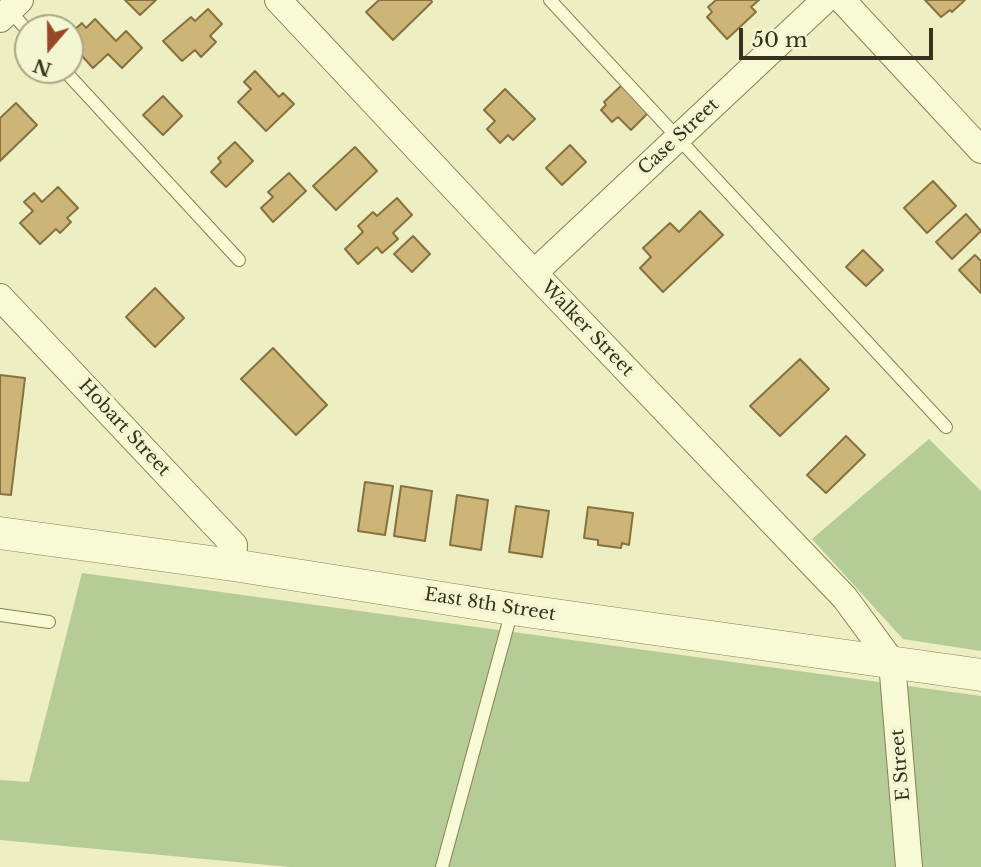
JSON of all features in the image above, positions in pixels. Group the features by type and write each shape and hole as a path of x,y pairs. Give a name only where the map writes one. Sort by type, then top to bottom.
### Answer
{"street":[{"name":"Walker Street","path":"278,0 845,598 892,662"},
{"name":"Case Street","path":"534,273 825,0"},
{"path":"842,0 981,150"},
{"name":"Hobart Street","path":"0,297 234,545 233,565"},
{"name":"East 8th Street","path":"0,533 981,675"},
{"name":"E Street","path":"892,662 909,867"}],"lane":[{"path":"550,0 946,428"},
{"path":"77,84 239,260"},
{"path":"442,867 512,609"},
{"path":"0,615 49,622"}],"green space":[{"path":"929,439 981,491 981,651 903,639 812,539"},
{"path":"82,573 981,696 981,867 290,867 0,840 0,780 29,782"}],"building":[{"path":"125,0 156,0 140,15"},
{"path":"379,0 432,2 393,40 366,12"},
{"path":"716,0 759,0 751,7 756,12 727,39 707,17 712,12 708,7"},
{"path":"925,0 965,0 952,12 950,10 941,17"},
{"path":"208,9 222,24 210,36 216,42 201,57 195,50 182,61 163,41 191,17 195,21"},
{"path":"95,19 116,41 126,31 142,48 122,68 108,54 93,68 84,58 84,26 86,28"},
{"path":"255,71 279,97 283,93 294,104 266,131 238,102 251,89 244,82"},
{"path":"624,83 650,111 631,130 618,117 612,122 601,110 606,105 604,102"},
{"path":"505,89 535,119 513,140 508,135 500,143 487,129 495,121 484,110"},
{"path":"163,96 182,116 163,135 143,115"},
{"path":"16,103 37,125 0,161 0,118"},
{"path":"235,142 253,161 226,187 211,172 221,162 218,158"},
{"path":"570,145 586,162 562,185 546,168"},
{"path":"355,147 377,171 336,210 313,186"},
{"path":"289,173 306,191 273,222 261,208 273,197 268,192"},
{"path":"933,181 956,206 927,233 904,208"},
{"path":"58,187 78,208 67,218 71,222 60,233 56,229 40,244 20,223 33,211 24,202 34,193 42,202"},
{"path":"397,198 412,215 393,233 398,239 382,253 377,247 358,264 345,249 363,232 358,226 373,212 377,216"},
{"path":"700,211 723,235 663,292 640,268 651,257 643,248 670,223 679,232"},
{"path":"966,214 981,231 952,259 936,242"},
{"path":"413,236 430,254 412,272 394,254"},
{"path":"863,250 883,270 866,286 846,267"},
{"path":"975,255 981,261 981,293 959,270"},
{"path":"155,288 184,318 155,347 126,317"},
{"path":"273,348 327,405 296,435 241,379"},
{"path":"800,359 829,389 780,436 750,406"},
{"path":"0,375 25,378 11,495 0,494"},
{"path":"846,436 865,455 826,493 807,475"},
{"path":"365,482 393,486 385,535 358,531"},
{"path":"401,486 432,491 425,541 394,536"},
{"path":"457,495 488,500 481,550 450,545"},
{"path":"516,506 549,511 542,557 509,552"},
{"path":"588,507 633,513 629,545 622,543 621,548 598,545 598,540 584,538"}]}
